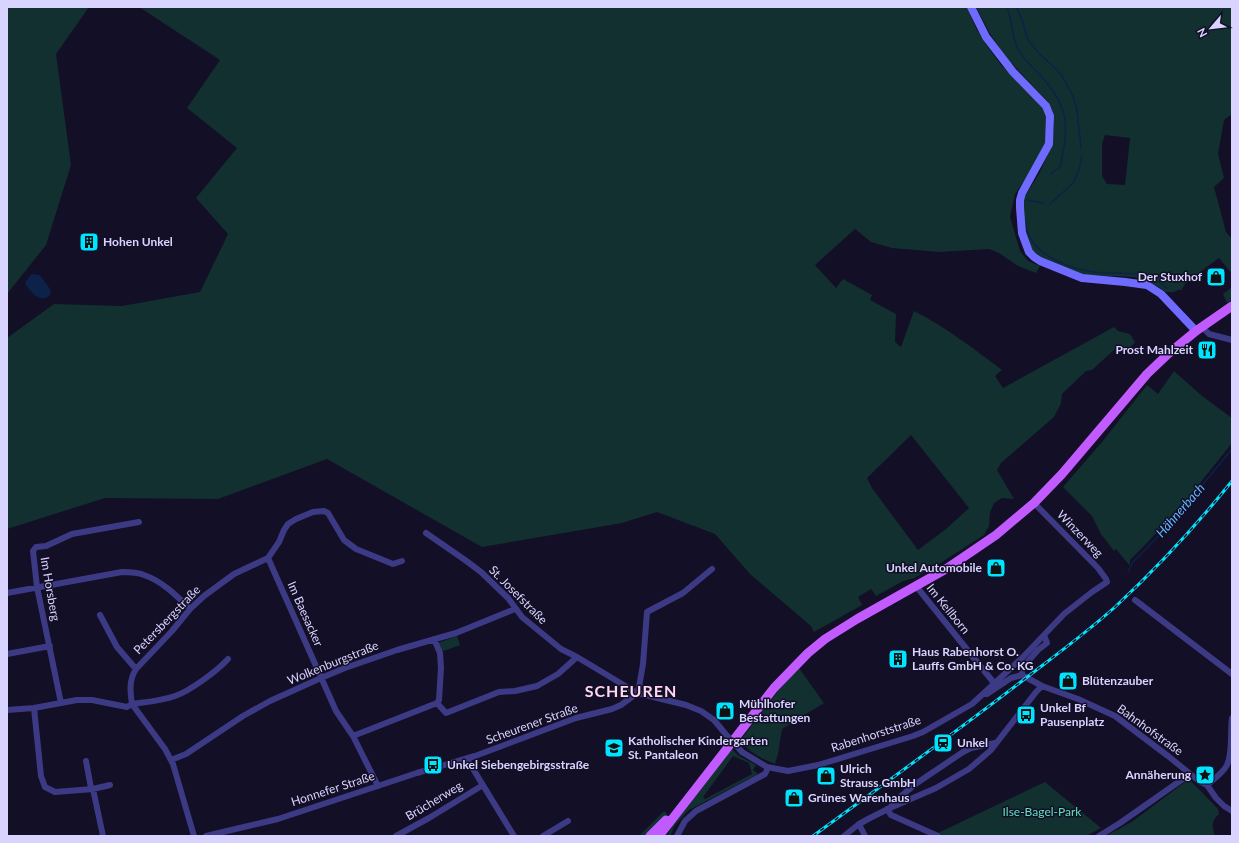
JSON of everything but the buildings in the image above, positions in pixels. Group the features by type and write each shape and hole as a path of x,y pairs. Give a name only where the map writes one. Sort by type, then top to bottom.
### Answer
{"main road":[{"path":"971,7 989,42 1013,72 1046,106 1050,116 1049,144 1022,192 1020,200 1022,233 1029,252 1040,262 1082,278 1125,282 1147,286 1161,294 1199,329"},
{"path":"659,836 774,688 796,664 816,646 845,626 869,611 916,586 980,547 1010,524 1034,503 1067,469 1139,382 1168,354 1199,329 1232,306"},
{"path":"650,836 664,822 677,813"}],"street":[{"path":"1199,329 1209,334 1232,340"},
{"name":"Winzerweg","path":"1034,503 1098,568 1107,582"},
{"path":"268,558 279,542 288,524 313,512 324,512 328,513 331,517 344,540 356,549 393,564 402,561"},
{"name":"Im Horsberg","path":"61,703 37,587 33,551 36,548 46,546 72,534 138,522"},
{"name":"St. Josefstraße","path":"426,533 481,572 508,598 515,609 530,626 560,649 577,657 638,693"},
{"name":"Petersbergstraße","path":"132,704 130,686 132,676 136,668 172,631 190,609 218,584 234,574 268,558"},
{"name":"Im Baesacker","path":"268,558 336,711 353,736 378,786"},
{"path":"677,836 685,821 696,811 765,774 767,770 767,767 742,752 714,720 702,711 686,705 638,693 643,664 647,612 683,593 712,569"},
{"path":"7,593 122,572 137,573 145,575 159,583 175,594 190,609"},
{"name":"Rabenhorststraße","path":"767,767 788,771 818,765 913,736 942,722 972,704 1023,657 1064,614 1107,582"},
{"name":"Im Kellborn","path":"916,586 994,683"},
{"path":"1135,600 1232,674"},
{"name":"Wolkenburgstraße","path":"171,760 186,754 243,716 270,701 321,678 373,658 456,633 515,609"},
{"name":"Petersbergstraße","path":"100,615 117,647 136,668"},
{"path":"1022,675 1022,668 1038,650 1047,643 1044,635"},
{"path":"353,736 437,703 439,700 441,668 440,653 434,639"},
{"path":"7,654 50,646"},
{"path":"437,703 446,713 499,692 516,691 538,686 558,674 577,657"},
{"path":"7,710 34,708 77,700 92,700 127,707 132,704 164,699 183,693 220,668 228,659"},
{"name":"Rabenhorststraße","path":"983,693 987,694 1011,678 1022,675"},
{"name":"Bahnhofstraße","path":"1022,675 1042,686 1078,699 1115,716 1199,781 1207,785 1221,803 1232,810"},
{"path":"844,836 859,824 936,788 969,769 983,758 1042,686"},
{"name":"Scheurener Straße","path":"467,759 576,718 612,709 621,705 638,693"},
{"path":"132,704 152,730 171,760 194,836"},
{"path":"34,708 42,776 46,787 55,792 92,789 110,785"},
{"path":"1207,785 1220,774 1227,765 1229,758 1232,718"},
{"path":"889,809 896,800 917,783 963,752 971,748 995,743"},
{"path":"467,759 514,836"},
{"name":"Honnefer Straße","path":"206,836 228,833 278,819 467,759"},
{"path":"86,760 103,836"},
{"path":"1098,836 1120,823 1190,774"},
{"name":"Brücherweg","path":"396,836 429,818 482,784"},
{"path":"889,809 891,815 938,836"},
{"path":"543,836 568,821"},
{"path":"859,824 865,836"}],"green space":[{"path":"7,7 89,7 56,54 71,165 46,245 7,294"},
{"path":"139,7 967,7 976,28 1001,65 1045,109 1048,132 1045,146 1015,194 1010,217 1020,251 1028,261 1040,266 1036,273 1018,266 999,253 989,249 939,252 892,248 871,242 855,229 815,265 836,288 843,279 872,295 870,300 896,314 895,342 901,347 914,311 949,331 1002,370 995,376 1003,388 1114,327 1118,331 1130,334 1135,342 1128,350 1115,349 1092,370 1086,371 1062,394 1061,403 1054,417 1001,463 997,470 1014,499 1002,498 994,503 990,512 989,526 984,535 931,569 914,578 903,581 876,596 871,589 858,597 862,605 814,632 811,626 750,574 715,534 657,512 622,523 482,547 327,459 218,499 105,498 7,529 7,338 54,304 122,306 200,292 228,234 196,198 237,148 187,108 220,60","holes":["911,435 969,508 946,529 918,550 872,488 867,478"]},
{"path":"976,7 1232,7 1232,114 1224,120 1218,154 1224,178 1214,187 1226,232 1232,239 1232,274 1219,258 1200,272 1194,279 1190,277 1181,290 1166,292 1157,286 1134,277 1083,275 1044,259 1033,251 1026,238 1022,201 1039,174 1052,145 1054,130 1053,112 1047,101 1003,54","holes":["1105,135 1130,138 1125,185 1107,184 1102,176 1102,144"]},
{"path":"1232,287 1232,300 1227,303 1223,294"},
{"path":"1174,371 1202,396 1232,418 1232,443 1193,492 1130,560 1130,566 1116,549 1114,551 1101,534 1092,516 1063,487 1102,442 1147,385 1158,394"},
{"path":"457,636 460,645 441,652 438,643"},
{"path":"799,668 824,703 782,729 775,764 756,755 740,741 778,691"},
{"path":"732,749 739,756 756,765 753,770 758,774 689,810 675,825 670,836 667,836 673,825","holes":["733,756 749,763 752,774 705,799 703,797"]},
{"path":"1189,779 1218,809 1219,814 1213,824 1215,836 1106,836 1133,821"},
{"name":"Ilse-Bagel-Park","path":"1045,782 1101,828 1086,836 945,836 938,833"},
{"path":"664,811 667,814 646,836 639,836"}],"water":[{"path":"32,274 40,275 50,289 51,293 48,297 37,297 27,287 25,283"}],"waterway":[{"name":"Hähnerbach","path":"1007,7 1016,46 1023,57 1051,87 1062,108 1065,118 1065,140 1060,167 1050,174"},
{"path":"1016,7 1021,17 1028,40 1061,74 1073,96 1077,110 1081,148"},
{"path":"1050,204 1073,183 1079,170 1082,155"},
{"path":"1027,200 1043,203"},
{"name":"Hähnerbach","path":"1025,220 1028,234 1035,245 1050,257 1058,261 1076,268 1094,272 1146,276 1156,280 1167,288"},
{"name":"Hähnerbach","path":"1128,572 1133,562 1170,524 1232,449"}],"railway":[{"path":"813,836 892,779 1104,617 1176,546 1232,481"}],"place":[{"name":"Hohen Unkel","path":"89,242"},
{"name":"Der Stuxhof","path":"1216,277"},
{"name":"Prost Mahlzeit","path":"1207,350"},
{"name":"Unkel Automobile","path":"996,568"},
{"name":"Haus Rabenhorst O. Lauffs GmbH & Co. KG","path":"898,659"},
{"name":"Blütenzauber","path":"1068,681"},
{"name":"Mühlhofer Bestattungen","path":"725,711"},
{"name":"Unkel Bf Pausenplatz","path":"1026,715"},
{"name":"Unkel","path":"943,743"},
{"name":"Katholischer Kindergarten St. Pantaleon","path":"614,748"},
{"name":"Unkel Siebengebirgsstraße","path":"433,765"},
{"name":"Annäherung","path":"1205,775"},
{"name":"Ulrich Strauss GmbH","path":"826,776"},
{"name":"Grünes Warenhaus","path":"794,798"}],"district":[{"name":"SCHEUREN","path":"631,691"}]}
